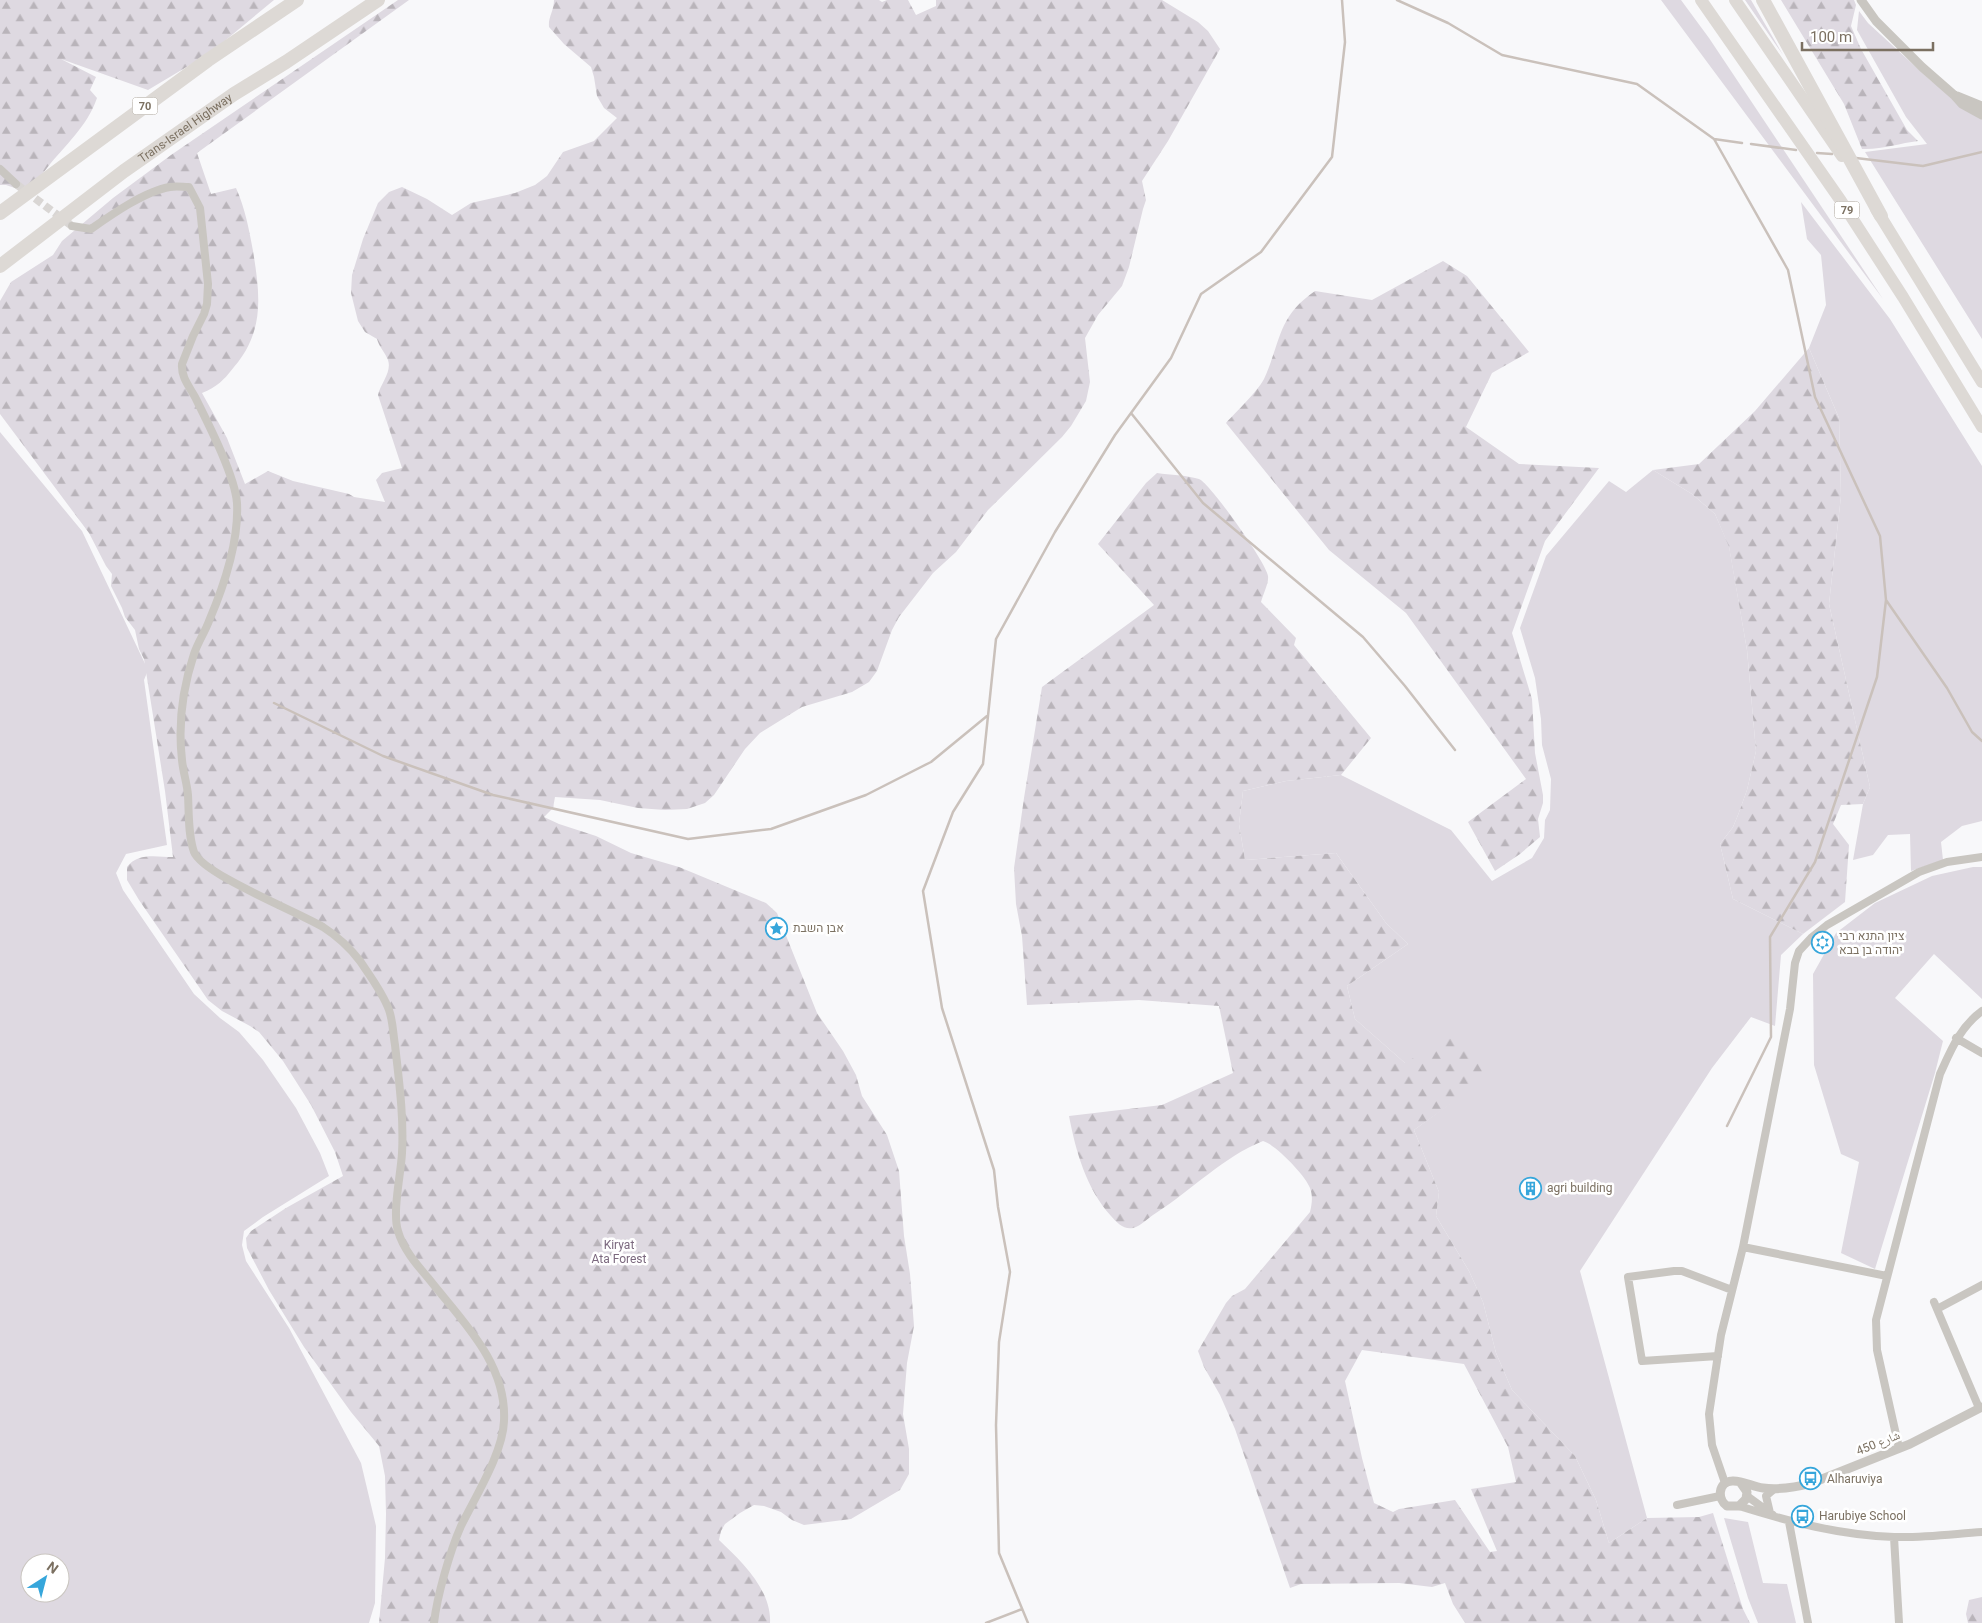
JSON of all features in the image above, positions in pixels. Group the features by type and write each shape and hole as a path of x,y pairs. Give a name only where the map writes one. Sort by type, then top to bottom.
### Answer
{"highway":[{"name":"Trans-Israel Highway","path":"0,266 234,94 286,62 378,0"},
{"name":"79","path":"1701,0 1841,201 1903,297 1982,427"},
{"name":"79","path":"1735,0 1812,110 1881,216 1982,382"},
{"path":"1763,0 1881,216"},
{"name":"70","path":"0,214 208,60 296,1"}],"street":[{"path":"1861,0 1876,21 1928,73 1968,108 1982,115"},
{"path":"1954,95 1982,106"},
{"path":"0,169 16,184"},
{"path":"72,226 91,229 113,213 145,196 169,187 189,187 200,208 208,284 207,304 182,364 182,372 224,461 234,489 237,505 233,547 227,575 208,623 194,651 182,700 182,758 187,784 191,837 195,856 212,870 326,929 345,945 358,958 384,998 391,1013 400,1085 402,1151 396,1215 397,1230 410,1256 480,1343 494,1366 499,1379 504,1405 502,1434 490,1468 459,1530 440,1594 434,1623"},
{"path":"1725,1483 1712,1444 1709,1414 1718,1356 1790,1009 1795,962 1799,952 1812,937 1827,925 1919,872 1946,862 1982,857"},
{"path":"1899,1448 1877,1350 1876,1320 1940,1074 1956,1038 1972,1018 1982,1011"},
{"path":"1956,1038 1982,1053"},
{"path":"1742,1247 1887,1276"},
{"path":"1718,1356 1642,1361 1628,1277 1674,1270 1682,1271 1732,1290"},
{"path":"1981,1408 1936,1305 1982,1285"},
{"name":"شارع 450","path":"1747,1496 1812,1483 1899,1448 1981,1408"},
{"path":"1739,1506 1747,1496 1746,1488 1740,1482 1732,1480 1725,1483 1721,1489 1720,1496 1727,1506 1739,1506 1789,1522 1828,1530 1894,1537 1982,1532"},
{"name":"شارع 450","path":"1740,1482 1776,1489"},
{"path":"1770,1512 1766,1496 1776,1489"},
{"path":"1677,1505 1720,1496"},
{"path":"1747,1496 1777,1518"},
{"path":"1789,1522 1808,1623"},
{"path":"1894,1537 1899,1623"}],"green space":[{"path":"0,0 274,0 210,53 148,90 61,59 96,77 90,90 97,98 82,127 27,192 6,185 0,185"},
{"name":"Kiryat Ata Forest","path":"398,0 409,0 197,153 211,194 236,188 246,219 255,267 258,312 251,340 227,376 216,386 202,393 227,438 245,484 268,471 293,481 349,494 354,497 385,502 376,480 382,473 402,468 378,395 389,369 388,360 377,339 365,332 358,321 351,293 352,275 363,239 378,203 389,192 402,187 427,199 452,215 471,203 515,193 535,185 547,176 563,152 594,141 617,118 604,108 597,96 591,67 564,44 549,27 554,0 879,0 882,2 887,0 908,0 916,15 936,6 936,0 1162,0 1198,22 1208,31 1220,49 1168,141 1142,181 1146,200 1129,267 1122,286 1098,315 1085,338 1090,382 1086,401 1062,437 988,510 956,552 933,573 899,617 892,630 877,671 869,682 852,692 802,707 760,733 745,749 714,795 705,803 687,809 665,810 638,808 600,800 555,797 553,808 544,817 596,836 631,853 679,867 766,903 777,913 817,1013 843,1051 856,1075 862,1096 887,1135 899,1171 914,1326 907,1363 903,1414 909,1449 909,1474 900,1490 851,1519 804,1525 792,1520 781,1512 764,1506 754,1505 725,1524 719,1540 737,1557 761,1588 766,1599 770,1623 379,1623 385,1558 386,1514 385,1476 379,1446 351,1412 304,1347 269,1290 247,1248 246,1238 251,1231 286,1208 343,1176 335,1152 311,1105 283,1061 259,1032 222,1011 208,1000 127,880 127,867 137,859 148,856 173,857 165,791 144,659 139,649 135,630 125,617 111,586 112,574 89,533 0,414 0,301 11,282 53,255 62,241 113,198 171,155"},
{"path":"1661,0 1681,0 1709,38 1883,299"},
{"path":"1745,0 1751,0 1783,55"},
{"path":"1781,0 1854,0 1856,5 1851,26 1861,49 1907,130 1918,141 1862,149 1844,104"},
{"path":"1859,11 1868,23 1930,80 1982,119 1982,339 1865,152 1927,144 1906,117 1857,30"},
{"path":"1801,202 1890,319 1982,466 1982,821 1962,826 1941,842 1943,860 1911,871 1910,834 1888,835 1873,855 1853,860 1863,804 1870,787 1829,604 1841,496 1839,418 1809,348 1826,305 1821,255 1807,239"},
{"path":"1443,261 1467,276 1529,352 1492,373 1466,427 1519,464 1599,468 1545,541 1512,633 1532,699 1535,753 1543,803 1538,819 1540,837 1520,854 1495,871 1468,822 1526,779 1406,613 1329,550 1226,423 1261,384 1287,321 1293,311 1315,291 1372,300"},
{"path":"1809,348 1839,418 1841,496 1829,604 1870,787 1863,804 1841,805 1833,824 1849,845 1845,902 1803,934 1733,899 1720,844 1733,827 1738,815 1747,790 1756,751 1747,650 1729,547 1715,514 1692,494 1653,470 1699,464 1755,411"},
{"path":"0,432 82,531 148,670 144,680 167,845 126,854 116,873 123,890 194,994 220,1018 239,1032 263,1060 296,1108 320,1153 329,1176 244,1231 242,1245 246,1261 289,1328 361,1463 376,1526 375,1603 369,1623 0,1623"},
{"path":"1653,470 1692,494 1715,514 1729,546 1747,650 1756,751 1747,790 1738,815 1733,827 1720,844 1733,899 1803,934 1781,955 1775,1026 1751,1017 1712,1068 1580,1271 1647,1518 1609,1543 1596,1500 1575,1456 1512,1390 1496,1353 1483,1302 1469,1271 1436,1216 1439,1192 1414,1130 1492,1073 1405,1063 1355,1019 1347,986 1408,944 1386,923 1336,853 1245,860 1239,824 1243,791 1286,781 1341,775 1451,830 1492,881 1532,858 1544,838 1545,820 1550,810 1551,779 1542,745 1541,719 1535,678 1520,628 1546,556 1609,481 1626,492"},
{"path":"1157,473 1189,477 1199,479 1214,494 1249,541 1265,569 1268,579 1261,602 1296,638 1294,645 1371,738 1341,775 1286,781 1243,791 1239,824 1245,860 1336,853 1386,923 1408,944 1347,986 1355,1019 1405,1063 1456,1032 1493,1074 1414,1130 1439,1192 1436,1216 1469,1271 1483,1302 1496,1353 1512,1390 1575,1456 1596,1500 1609,1543 1647,1518 1699,1517 1713,1513 1743,1609 1750,1623 1465,1623 1453,1604 1445,1583 1432,1587 1399,1583 1301,1584 1290,1588 1235,1429 1198,1351 1226,1303 1232,1296 1245,1289 1310,1212 1312,1194 1310,1188 1303,1176 1290,1161 1275,1148 1263,1141 1234,1156 1139,1225 1127,1228 1121,1225 1113,1219 1102,1205 1089,1182 1075,1143 1069,1116 1162,1105 1233,1073 1219,1006 1139,1000 1027,1005 1022,936 1016,904 1014,868 1042,687 1154,605 1098,544 1146,483","holes":["1362,1350 1464,1364 1508,1447 1516,1482 1471,1489 1497,1551 1490,1552 1455,1500 1399,1509 1393,1512 1374,1503 1345,1381"]},
{"path":"1973,867 1982,867 1982,999 1934,954 1895,998 1943,1041 1875,1269 1841,1253 1859,1162 1841,1154 1814,1065 1813,974 1836,933 1875,903 1932,876"},
{"path":"1724,1518 1748,1522 1763,1583 1787,1584 1796,1623 1758,1623 1748,1598"},
{"path":"1982,1597 1982,1623 1968,1623 1966,1614 1969,1600"}],"waterway":[{"path":"1028,1623 999,1553 996,1425 999,1342 1010,1272 998,1207 994,1170 942,1008 923,891 953,812 983,764 996,639 1055,532 1115,435 1171,358 1201,294 1261,252 1332,157 1345,42 1342,0"},
{"path":"1397,0 1448,23 1502,55 1637,84 1714,139 1788,270 1815,397 1880,536 1886,600 1877,677 1815,862 1770,937 1771,1037 1727,1126"},
{"path":"1714,139 1742,143"},
{"path":"1751,144 1796,150"},
{"path":"1856,158 1923,166 1982,152"},
{"path":"1817,153 1832,154"},
{"path":"1131,413 1203,503 1363,637 1405,686 1455,750"},
{"path":"1886,600 1947,688 1972,732 1982,741"},
{"path":"274,703 383,756 493,795 688,839 771,829 866,795 931,762 987,716"},
{"path":"986,1623 1022,1609"}],"tunnel":[{"path":"16,184 72,226"}],"place":[{"name":"אבן השבת","path":"777,928"},
{"name":"ציון התנא רבי יהודה בן בבא","path":"1823,943"},
{"name":"agri building","path":"1531,1188"},
{"name":"Alharuviya","path":"1811,1479"},
{"name":"Harubiye School","path":"1803,1516"}]}
